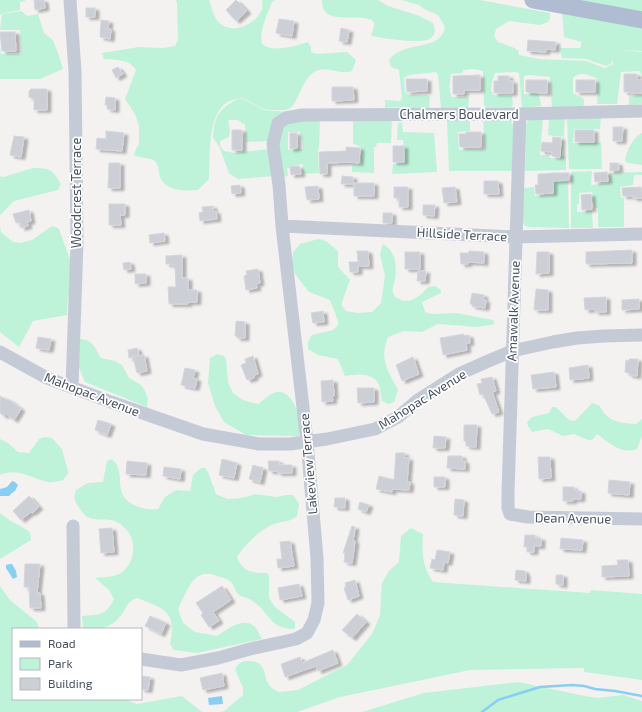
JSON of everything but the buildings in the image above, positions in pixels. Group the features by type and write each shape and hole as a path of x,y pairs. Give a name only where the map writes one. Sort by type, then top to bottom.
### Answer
{"main road":[{"path":"533,0 642,20"}],"street":[{"name":"Woodcrest Terrace","path":"70,0 75,71 77,243 72,386"},
{"name":"Chalmers Boulevard","path":"278,123 286,118 302,115 520,114 642,111"},
{"name":"Amawalk Avenue","path":"508,508 520,114"},
{"name":"Lakeview Terrace","path":"142,659 181,665 218,658 250,649 296,640 307,633 314,620 318,603 317,558 279,185 273,144 278,123"},
{"name":"Hillside Terrace","path":"282,226 516,237 642,234"},
{"name":"Mahopac Avenue","path":"0,352 47,378 203,434 259,444 290,444 327,439 375,429 398,417 418,400 459,374 512,351 577,338 642,335"},
{"name":"Dean Avenue","path":"508,508 510,514 521,516 642,519"},
{"path":"73,526 74,628"}],"green space":[{"path":"0,0 25,1 20,2 20,10 0,15"},
{"path":"176,0 209,0 219,23 227,27 239,28 256,19 262,8 262,0 275,0 272,2 264,23 261,39 262,44 267,47 278,48 291,47 308,42 311,47 311,52 317,54 347,52 356,60 352,71 342,72 324,69 314,72 306,81 294,103 286,110 264,109 241,98 230,101 223,106 217,114 211,135 209,179 198,190 188,191 178,190 168,186 161,179 158,166 155,161 134,155 139,144 139,126 135,114 125,99 136,70 133,66 126,62 104,59 102,53 139,47 163,48 175,46 178,40"},
{"path":"322,0 378,0 388,6 417,15 433,23 435,29 434,33 431,38 419,41 371,36 374,26 374,22 372,20 364,18 337,17 331,15 326,12 323,7"},
{"path":"401,0 480,0 550,13 550,19 548,22 540,25 509,21 496,29 494,36 498,42 518,50 519,55 539,59 586,61 605,68 613,64 613,58 612,63 606,66 586,59 562,58 560,48 580,48 582,42 564,37 562,11 642,26 642,51 620,50 642,52 642,75 639,71 621,72 617,104 597,104 598,84 596,78 584,74 576,76 573,78 573,93 584,99 584,105 576,108 552,107 550,77 530,75 524,76 524,94 539,94 541,106 522,108 519,73 495,73 492,82 491,91 494,95 512,96 513,105 511,107 487,107 484,106 483,71 473,69 463,70 463,73 451,74 450,92 452,97 467,97 469,99 468,108 441,108 438,75 436,72 409,75 404,78 405,92 410,95 428,95 430,97 429,109 396,107 385,108 385,100 400,101 402,98 399,70 391,67 389,60 404,50 436,40 442,35 445,27 438,15 424,9 419,5"},
{"path":"574,0 642,0 642,13"},
{"path":"21,11 27,16 38,14 44,33 53,40 63,69 40,79 0,79 0,47 1,54 21,54 20,30 0,30 2,14"},
{"path":"642,95 642,104 629,105 629,97"},
{"path":"238,99 243,99 264,110 289,112 268,141 246,142 245,125 238,120 228,120 230,130 229,137 220,141 220,146 224,151 234,153 270,149 273,176 238,179 229,173 219,146 213,138 216,119 219,114 226,106"},
{"path":"601,117 600,129 574,129 573,143 601,142 602,169 569,169 567,118"},
{"path":"543,118 540,155 549,155 550,158 560,159 563,137 548,135 549,119 565,119 562,156 566,156 566,170 525,171 526,125 529,119"},
{"path":"392,119 391,143 377,143 376,147 374,147 374,173 352,172 352,165 361,164 361,148 353,144 353,120"},
{"path":"507,119 511,121 513,125 514,171 449,171 447,120 470,121 470,131 458,132 459,150 485,149 483,120"},
{"path":"302,120 320,120 318,150 319,173 303,174 303,164 287,168 288,176 283,177 279,146 281,131 285,125 291,122","holes":["288,132 300,132 303,149 288,150"]},
{"path":"402,122 403,132 434,133 437,172 392,174 393,164 405,163 403,140 397,140 398,123"},
{"path":"642,133 642,165 628,163 625,161 628,149 633,141"},
{"path":"33,168 43,168 53,172 61,184 58,190 14,201 0,215 0,176 3,177"},
{"path":"592,171 591,185 609,183 609,173 642,172 642,175 634,175 633,185 620,187 621,197 624,198 624,227 598,227 598,208 595,208 592,192 579,193 577,212 592,211 593,228 571,228 571,172"},
{"path":"551,172 559,173 559,182 568,182 569,228 528,227 524,225 522,218 524,188 534,187 535,196 554,195 554,183 551,183"},
{"path":"0,226 1,232 13,242 20,243 32,240 53,226 59,229 72,265 67,315 33,321 19,347 0,332"},
{"path":"318,239 326,241 338,251 338,267 350,280 342,302 342,306 346,311 357,313 372,312 381,303 385,276 380,254 383,244 391,251 395,259 396,275 393,291 397,298 403,301 412,300 419,296 428,287 435,286 441,290 441,293 422,302 425,312 432,314 456,313 493,320 495,324 478,327 438,324 422,332 404,331 388,337 384,352 386,365 398,390 394,402 388,404 382,401 379,385 373,378 364,375 345,376 338,359 318,355 308,349 308,342 312,335 333,330 338,325 338,321 330,300 309,292 295,274 292,264 293,252 300,244"},
{"path":"79,339 84,339 91,342 101,358 115,361 122,365 129,378 141,385 145,391 148,399 147,407 85,382 77,363"},
{"path":"217,354 224,356 226,359 228,382 233,393 243,400 258,404 269,395 276,392 282,392 293,401 299,416 299,436 246,435 224,422 215,406 208,383 210,358"},
{"path":"592,403 599,405 606,415 619,422 636,424 642,419 642,436 637,449 621,449 597,434 592,440 588,440 574,434 563,436 548,429 532,432 528,426 527,422 532,417 549,413 552,407 556,407 569,420 575,421"},
{"path":"45,437 52,438 62,449 68,471 68,474 63,480 47,482 24,474 12,472 0,475 0,439 8,443 18,452 29,453 39,439"},
{"path":"112,459 117,465 121,490 124,496 128,501 144,509 158,509 165,497 176,490 190,491 193,475 201,468 205,468 208,472 216,494 227,499 242,498 255,494 276,497 293,495 299,504 297,516 269,526 258,533 237,557 245,569 257,573 267,573 269,576 269,598 275,607 295,622 295,629 279,626 274,623 257,604 238,594 230,581 209,574 196,578 188,588 178,609 183,623 195,632 217,636 236,624 252,624 262,639 197,653 174,650 170,644 172,624 170,617 161,608 137,598 129,603 120,617 112,624 102,628 84,628 82,616 101,614 108,609 114,599 109,590 95,578 114,576 122,572 130,563 133,551 132,539 123,526 111,520 90,518 82,512 75,499 76,490 88,483 103,482 107,461"},
{"path":"0,513 30,532 31,540 0,559"},
{"path":"411,528 423,534 425,565 433,582 590,593 591,590 642,594 642,680 584,672 584,668 470,670 340,697 297,712 220,712 224,711 243,695 243,688 235,669 242,662 255,662 262,666 268,683 272,688 279,692 298,690 347,665 372,634 380,615 382,583 389,571 399,562 401,536"},
{"path":"0,586 10,600 37,622 39,628 12,628 12,700 127,700 137,704 182,696 202,712 0,712"},
{"path":"518,682 597,698 623,695 642,701 642,712 362,712 424,693"}],"water":[{"path":"12,481 18,485 15,491 9,496 0,496 0,489 7,487"},
{"path":"12,564 16,571 17,577 13,579 6,568 6,565"},
{"path":"222,696 223,704 209,705 208,698"}],"waterway":[{"path":"482,712 498,700 540,687 572,685 584,686 642,696"}]}
